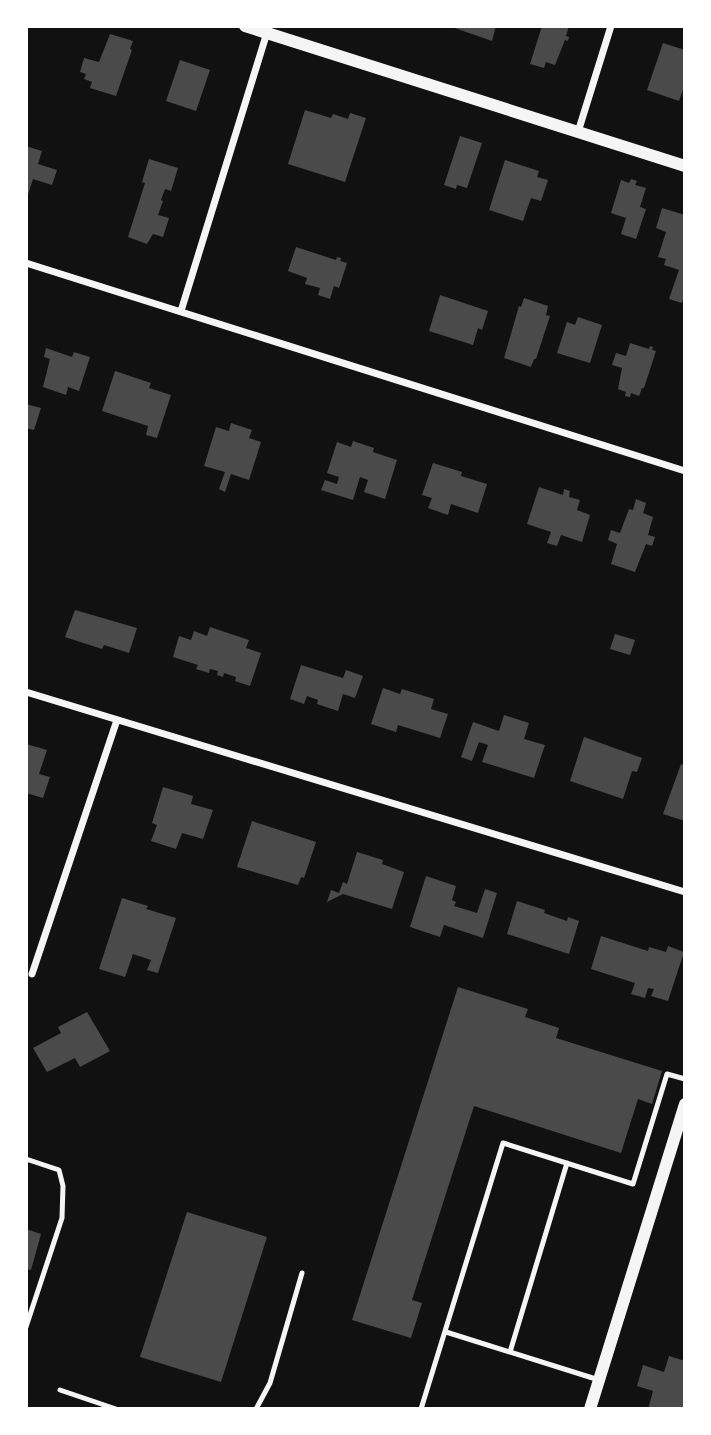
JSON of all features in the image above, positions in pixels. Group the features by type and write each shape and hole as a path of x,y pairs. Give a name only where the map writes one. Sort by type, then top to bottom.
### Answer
{"street":[{"path":"245,26 268,30 685,166"},
{"path":"578,132 611,26"},
{"path":"181,312 268,30"},
{"path":"26,263 685,471"},
{"path":"26,692 685,892"},
{"path":"32,974 117,720"},
{"path":"590,1409 685,1104"}],"lane":[{"path":"421,1409 503,1143 633,1184 667,1074 685,1079"},
{"path":"26,1159 59,1170 63,1186 62,1218 26,1327"},
{"path":"510,1352 567,1163"},
{"path":"256,1409 270,1382 302,1273"},
{"path":"446,1332 599,1380"},
{"path":"60,1390 116,1409"}],"building":[{"path":"449,26 496,26 492,41"},
{"path":"542,26 569,26 566,36 569,37 568,41 565,40 555,65 546,62 544,68 530,64"},
{"path":"110,34 133,41 116,96 90,88 92,82 84,79 86,74 80,72 84,58 99,62"},
{"path":"663,43 685,50 685,84 679,101 647,90"},
{"path":"180,60 210,70 196,111 166,101"},
{"path":"305,110 331,118 333,114 348,119 350,113 366,118 345,182 288,164"},
{"path":"460,136 482,143 467,188 457,185 456,189 444,185"},
{"path":"26,146 42,151 38,164 57,170 52,185 33,179 27,198"},
{"path":"149,159 178,168 171,191 165,189 161,200 163,201 158,215 169,218 163,237 153,234 147,244 128,237 145,183 142,182"},
{"path":"505,160 539,171 537,177 548,180 541,201 531,198 523,221 489,210"},
{"path":"631,179 637,181 635,185 646,188 640,207 646,209 636,239 621,234 626,218 611,213 621,180 629,183"},
{"path":"662,208 685,215 685,293 682,303 669,299 679,270 664,265 666,259 658,257 666,232 656,228"},
{"path":"296,247 336,260 337,257 341,258 340,261 347,263 339,288 334,286 330,299 318,295 320,288 305,284 307,278 288,271"},
{"path":"440,295 488,311 482,330 478,328 473,345 429,331"},
{"path":"524,298 548,306 546,315 550,316 531,367 504,358 519,306 521,307"},
{"path":"578,317 602,325 590,363 557,353 567,322 575,325"},
{"path":"630,343 649,349 650,346 656,351 644,388 639,396 631,393 630,397 618,389 622,368 612,365 616,353 626,356"},
{"path":"46,348 72,357 74,352 90,357 79,391 68,387 66,395 43,387 50,359 44,357"},
{"path":"115,371 151,383 149,388 171,395 157,438 146,435 148,426 102,411"},
{"path":"26,404 41,408 34,430 26,428"},
{"path":"231,423 252,430 249,438 261,442 249,480 231,474 225,492 219,489 225,472 204,466 216,427 229,431"},
{"path":"353,441 374,448 373,452 397,460 385,499 364,492 368,480 360,477 353,500 321,490 325,480 337,484 339,477 327,473 337,442 351,447"},
{"path":"433,463 462,472 461,476 487,484 478,513 451,504 448,515 428,508 432,498 422,495"},
{"path":"539,487 563,495 564,489 570,491 569,497 580,500 577,510 590,515 582,542 561,535 557,546 547,543 551,532 527,524"},
{"path":"636,499 646,503 643,513 653,517 648,535 655,537 652,546 646,544 635,572 611,564 617,544 608,540 611,530 620,533"},
{"path":"75,610 137,628 129,653 104,645 102,649 65,637"},
{"path":"210,627 249,640 246,648 261,653 250,686 235,681 236,677 224,673 223,677 217,675 218,671 210,669 209,673 196,669 198,665 173,657 179,636 191,640 194,631 207,636"},
{"path":"615,634 635,640 630,655 610,649"},
{"path":"301,665 343,678 346,670 363,676 355,698 343,694 338,711 317,704 318,700 307,696 304,704 290,699"},
{"path":"383,688 400,694 402,689 434,699 431,709 448,714 440,738 398,725 396,732 371,724"},
{"path":"504,715 529,723 524,739 545,745 534,778 482,762 488,745 479,742 472,761 461,757 473,722 499,731"},
{"path":"584,737 642,758 637,772 632,771 623,799 570,781"},
{"path":"26,744 47,750 39,774 50,777 43,798 26,793"},
{"path":"681,764 685,766 685,821 663,814"},
{"path":"163,787 193,796 191,804 213,810 203,839 182,833 176,849 151,841 157,825 152,823"},
{"path":"252,821 316,842 304,878 301,877 298,885 237,867"},
{"path":"357,852 383,860 382,864 404,872 392,909 343,894 327,902 331,890 339,893 343,882 347,884"},
{"path":"426,876 456,886 452,900 456,902 454,906 477,913 485,889 497,893 483,938 444,925 440,937 410,927"},
{"path":"122,898 176,918 158,973 147,970 151,960 133,954 125,977 99,969"},
{"path":"517,901 567,921 568,917 579,921 569,954 507,934"},
{"path":"601,936 648,951 649,947 666,952 668,946 684,952 668,1001 651,996 654,989 648,988 645,998 631,994 635,983 591,969"},
{"path":"458,987 528,1009 525,1017 559,1028 556,1038 662,1071 652,1104 638,1099 621,1153 474,1106 412,1300 422,1303 411,1338 352,1320"},
{"path":"87,1012 110,1051 80,1067 75,1058 47,1072 33,1048 61,1033 58,1027"},
{"path":"187,1212 267,1237 221,1382 140,1357"},
{"path":"26,1229 41,1234 31,1270 26,1269"},
{"path":"669,1356 685,1361 685,1409 648,1409 653,1391 637,1386 643,1365 664,1372"}]}
